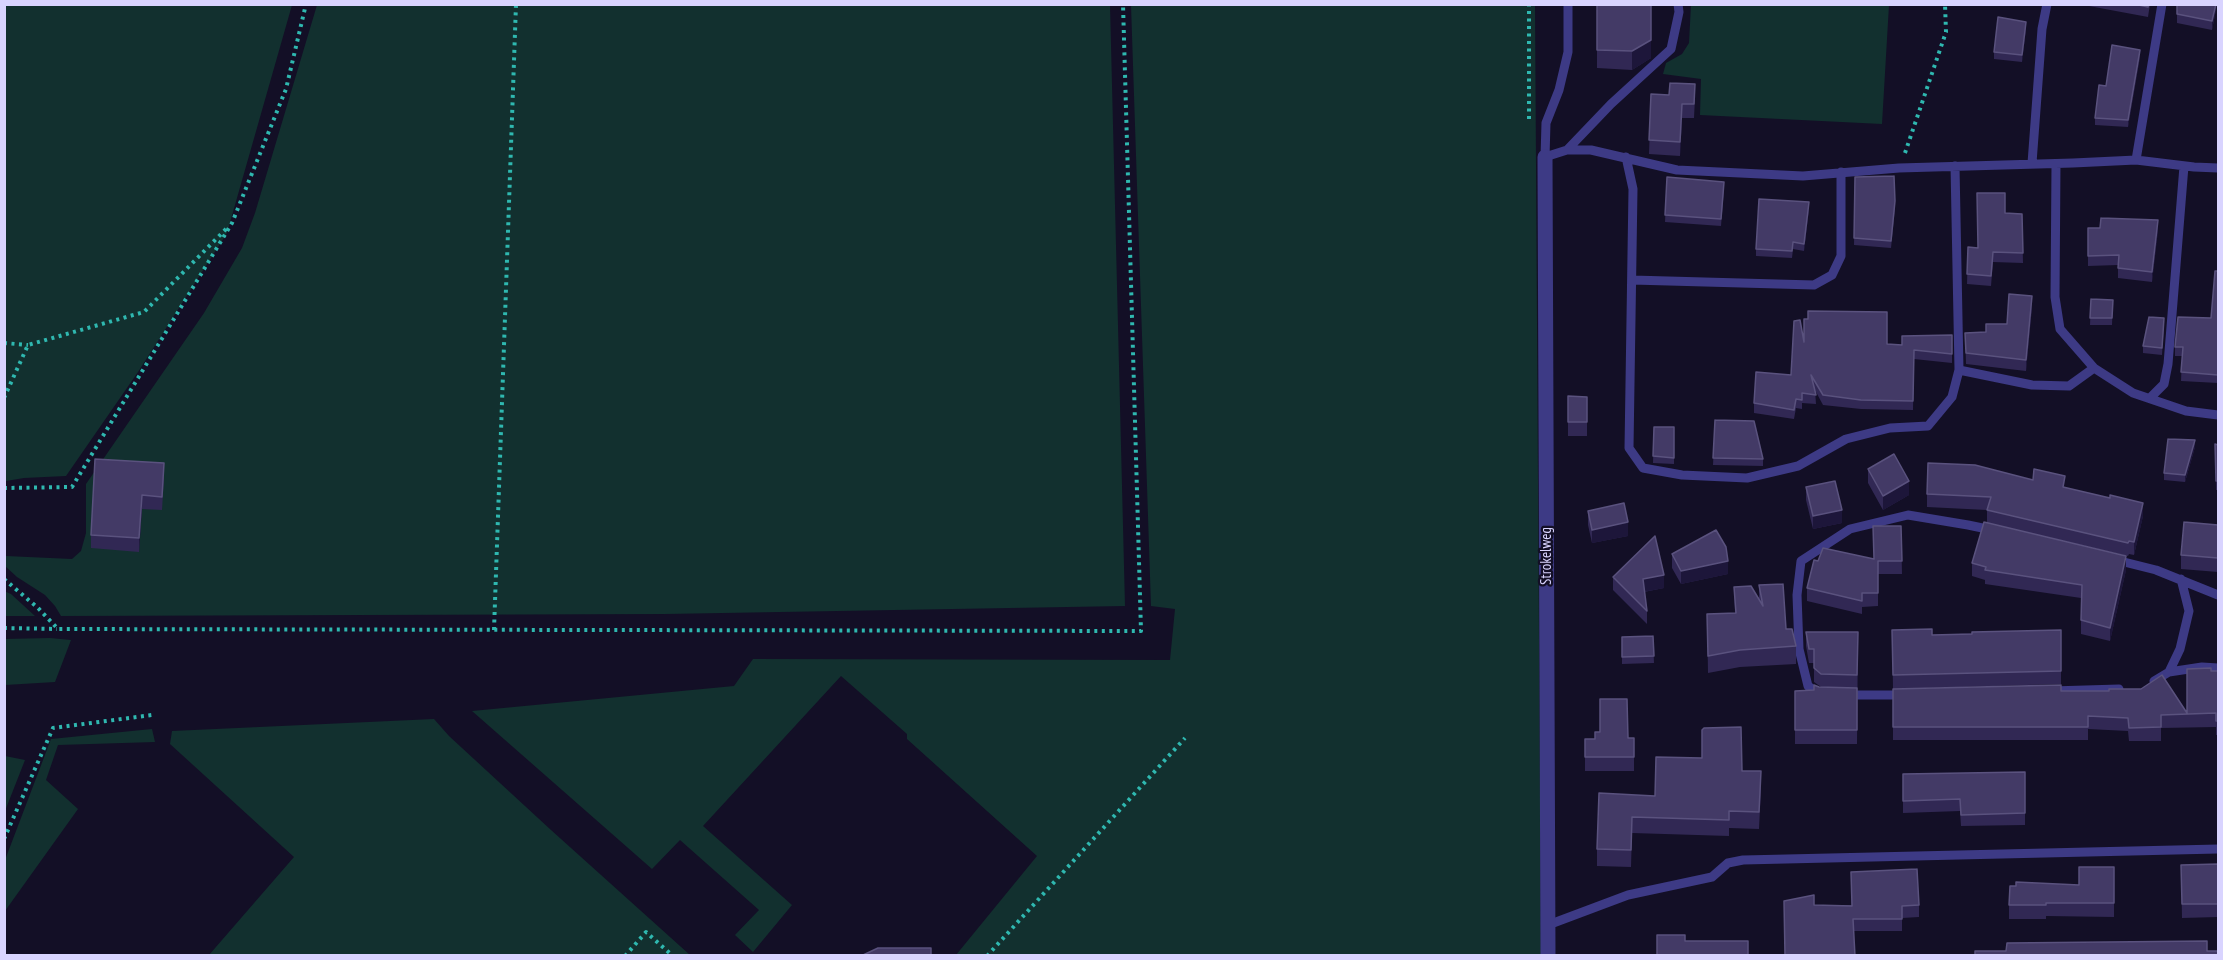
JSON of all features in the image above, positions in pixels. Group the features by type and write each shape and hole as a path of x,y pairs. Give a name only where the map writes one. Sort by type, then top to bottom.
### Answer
{"street":[{"name":"Strokelweg","path":"1545,156 1548,956"}],"lane":[{"path":"1568,4 1568,52 1559,90 1546,123 1545,156 1568,150 1591,150 1677,170 1803,176 1899,168 2136,160 2218,168"},
{"path":"1568,150 1611,104 1671,49 1679,12 1678,4"},
{"path":"2032,164 2042,29 2047,4"},
{"path":"2136,160 2162,4"},
{"path":"1626,157 1633,189 1629,448 1643,468 1682,475 1747,478 1798,466 1846,439 1890,428 1928,426 1952,398 1959,370 1955,166"},
{"path":"2056,164 2055,297 2060,329 2094,368 2133,393 2186,411 2218,415"},
{"path":"2150,398 2164,384 2168,364 2184,166"},
{"path":"1632,280 1814,285 1832,275 1841,256 1841,172"},
{"path":"1959,370 2032,385 2070,386 2094,368"},
{"path":"1918,695 1819,694 1808,686 1798,649 1797,595 1801,561 1850,529 1908,515 1999,532"},
{"path":"2110,559 2156,570 2218,595"},
{"path":"2169,672 2180,649 2189,610 2181,579"},
{"path":"2142,689 2169,672 2202,667 2218,668"},
{"path":"2036,692 2130,689"},
{"path":"1548,925 1628,895 1712,877 1728,863 1743,860 2218,849"}],"path":[{"path":"4,488 72,487 232,223 286,89 306,4"},
{"path":"494,630 516,4"},
{"path":"4,628 1141,631 1123,4"},
{"path":"1528,4 1528,121"},
{"path":"1899,168 1946,32 1945,4"},
{"path":"4,344 28,345 144,312 232,223"},
{"path":"4,398 28,345"},
{"path":"4,579 38,608 58,629"},
{"path":"4,839 53,728 152,715"},
{"path":"987,956 1185,738"},
{"path":"625,956 646,932 673,956"}],"green space":[{"path":"5,4 292,5 227,233 138,372 66,476 6,481"},
{"path":"317,5 1110,5 1125,606 665,614 61,616 45,595 17,577 5,566 6,556 72,559 81,551 86,533 86,484 204,313 242,248 255,213"},
{"path":"1131,5 1535,5 1541,955 956,955 1037,856 907,739 907,734 841,676 703,826 792,905 753,952 735,935 759,910 680,840 652,869 472,711 734,686 753,659 1170,660 1175,609 1151,606"},
{"path":"1691,5 1889,5 1882,124 1700,115 1701,79 1663,74 1666,63 1682,54 1689,43"},
{"path":"4,591 11,594 35,616 5,616"},
{"path":"5,639 71,640 55,682 5,685"},
{"path":"434,719 449,736 690,955 209,955 294,857 170,744 172,731"},
{"path":"152,729 155,742 58,745 46,780 78,809 5,911 5,860 51,739"},
{"path":"4,756 25,760 5,811"}],"building":[{"path":"1597,4 1651,4 1651,40 1632,51 1597,50"},
{"path":"2177,4 2216,4 2212,21 2177,14"},
{"path":"1998,17 2026,22 2022,55 1994,52"},
{"path":"2112,45 2140,50 2128,120 2095,118 2099,85 2106,86"},
{"path":"1670,83 1695,84 1694,104 1682,104 1680,142 1649,140 1651,94 1669,95"},
{"path":"1894,176 1895,201 1891,241 1854,238 1855,177"},
{"path":"1667,177 1724,182 1721,219 1665,215"},
{"path":"1977,193 2005,193 2005,213 2022,214 2023,253 1993,252 1991,276 1967,274 1968,247 1978,248"},
{"path":"1759,199 1809,202 1804,244 1793,242 1792,251 1756,249"},
{"path":"2101,218 2158,220 2152,272 2118,268 2119,255 2088,256 2088,228 2100,228"},
{"path":"2215,271 2218,271 2218,375 2181,372 2183,347 2175,347 2178,317 2211,318"},
{"path":"2009,294 2032,296 2026,360 1966,353 1965,333 1986,332 1986,324 2007,324"},
{"path":"2091,299 2113,300 2112,318 2090,318"},
{"path":"1808,311 1887,312 1887,344 1902,345 1902,336 1952,335 1952,354 1914,350 1913,401 1861,400 1823,395 1811,375 1816,395 1802,393 1802,400 1796,399 1794,410 1754,403 1756,372 1791,375 1794,321 1800,320 1804,342 1804,319 1808,319"},
{"path":"2149,317 2164,318 2162,348 2143,346"},
{"path":"1568,396 1587,397 1587,422 1568,422"},
{"path":"1715,420 1754,421 1763,459 1713,458"},
{"path":"1654,427 1674,427 1674,458 1653,456"},
{"path":"2168,439 2195,440 2185,475 2164,473"},
{"path":"2215,444 2218,445 2218,481 2216,481"},
{"path":"1894,454 1909,481 1883,496 1868,469"},
{"path":"95,459 164,463 162,497 142,495 139,538 91,535"},
{"path":"1928,463 1975,465 2033,480 2034,469 2065,476 2063,487 2143,503 2134,542 2129,541 2128,543 1987,510 1991,497 1927,494"},
{"path":"1835,481 1842,510 1813,516 1806,487"},
{"path":"1624,503 1628,522 1592,530 1588,511"},
{"path":"1984,522 2126,556 2110,628 2081,620 2082,585 1985,570 1986,567 1972,563"},
{"path":"2184,522 2218,525 2218,558 2181,555"},
{"path":"1873,526 1901,526 1902,561 1878,561 1878,593 1862,593 1862,601 1807,588 1814,560 1818,561 1823,548 1874,559"},
{"path":"1716,530 1726,547 1728,561 1681,571 1672,554"},
{"path":"1655,536 1664,575 1643,579 1647,611 1613,577"},
{"path":"1783,584 1786,629 1792,629 1796,646 1740,650 1708,656 1707,614 1736,613 1734,587 1751,586 1763,606 1759,585"},
{"path":"1932,629 1932,635 2061,630 2061,671 1893,675 1892,630"},
{"path":"1806,632 1858,632 1857,675 1821,674 1814,668 1814,649 1809,649"},
{"path":"1653,636 1654,656 1622,657 1622,637"},
{"path":"2211,668 2211,671 2218,671 2218,721 2216,721 2216,713 2161,715 2161,727 2129,728 2128,718 2088,716 2088,727 1893,727 1893,689 2061,685 2061,691 2109,691 2109,689 2141,689 2162,675 2187,713 2187,669"},
{"path":"1814,685 1857,688 1857,730 1795,730 1795,691 1814,690"},
{"path":"1600,699 1627,699 1628,738 1634,738 1634,757 1585,757 1585,739 1595,739 1595,732 1600,732"},
{"path":"1741,727 1742,771 1761,771 1759,812 1729,811 1729,820 1632,817 1631,850 1597,849 1599,793 1655,796 1656,757 1702,758 1702,730 1704,728"},
{"path":"2025,772 2025,813 1961,815 1960,799 1903,801 1903,774"},
{"path":"2218,864 2218,904 2182,904 2181,865"},
{"path":"2079,867 2114,867 2114,903 2009,905 2010,886 2016,886 2016,882 2079,885"},
{"path":"1917,869 1919,905 1902,906 1902,919 1853,919 1855,956 1785,956 1784,901 1814,895 1814,905 1852,906 1851,872"},
{"path":"1657,935 1685,935 1685,941 1748,941 1748,956 1657,956"},
{"path":"2207,941 2207,951 2218,951 2218,956 1975,956 1975,951 2006,951 2007,943"},
{"path":"878,948 931,948 931,956 861,956"}]}
